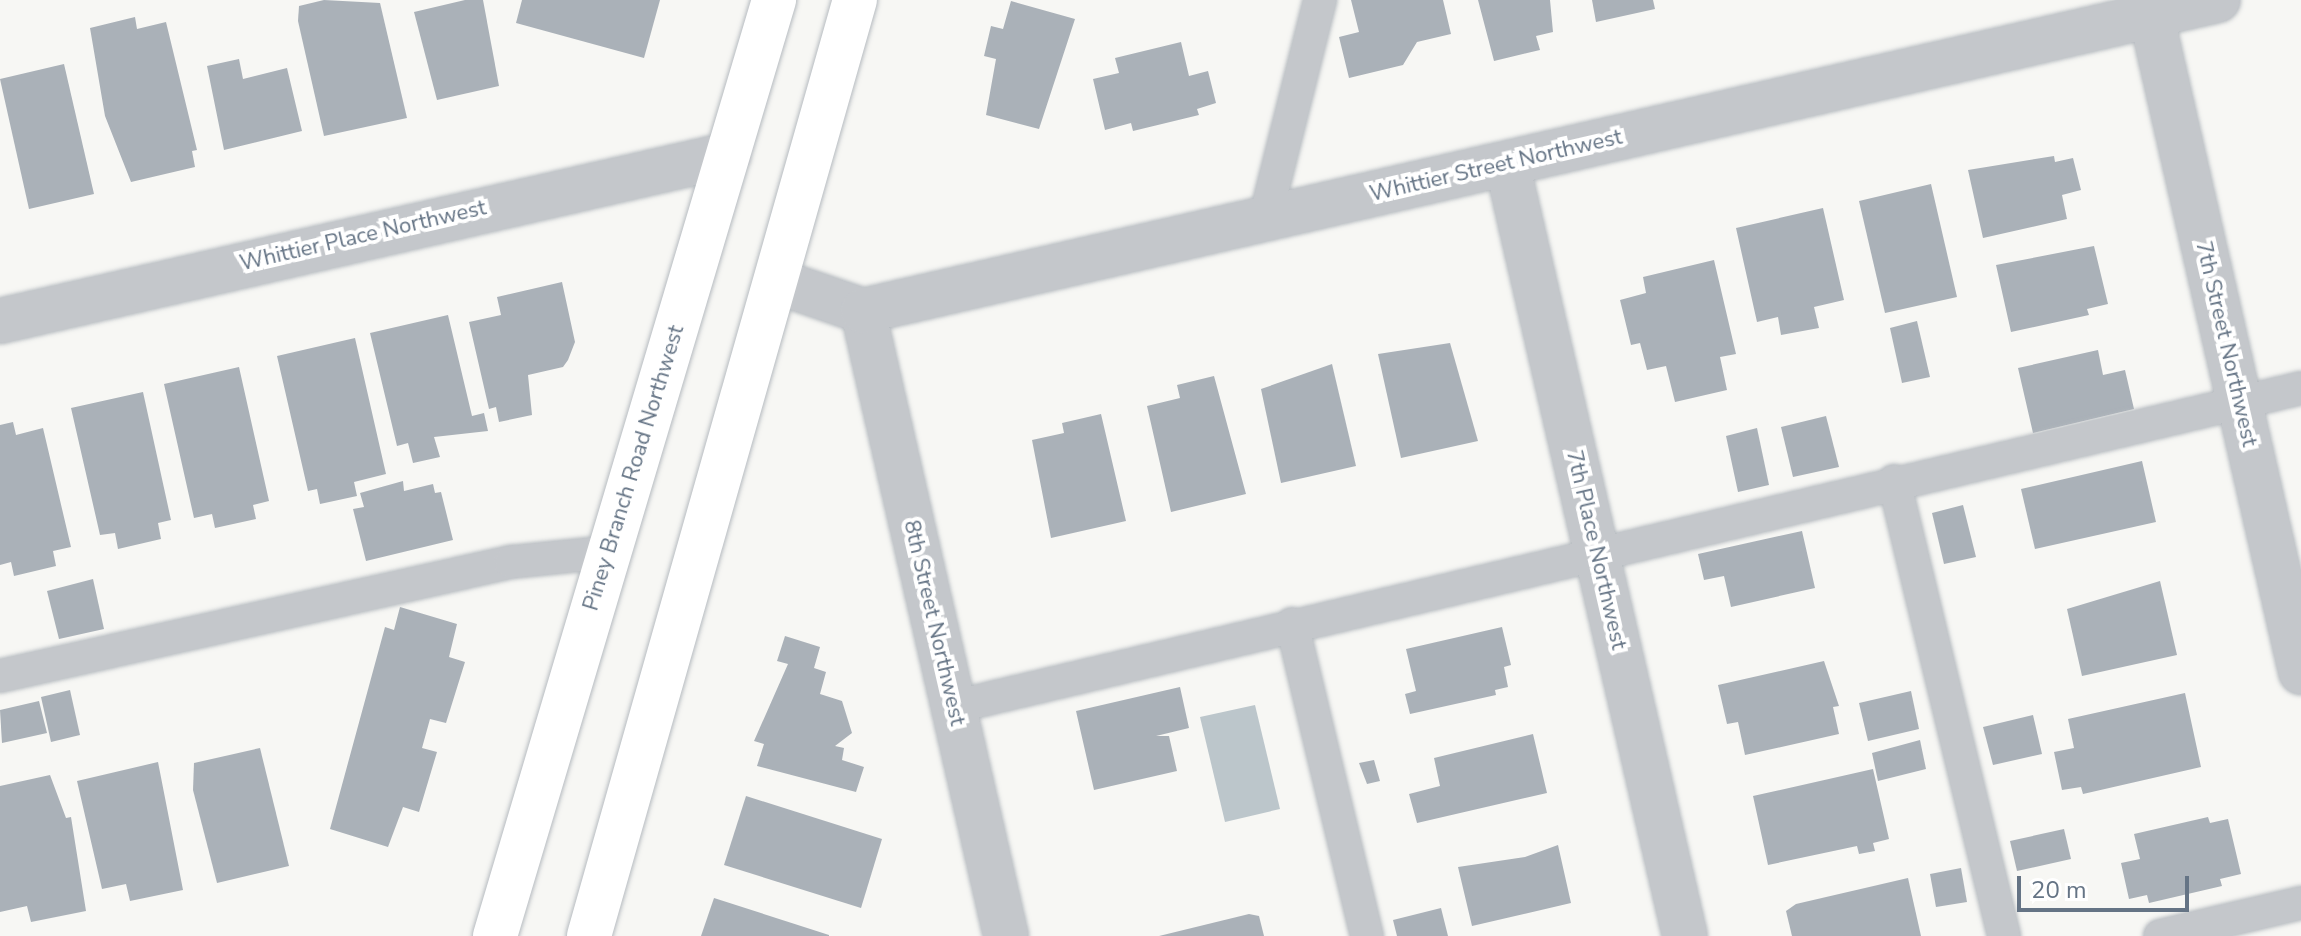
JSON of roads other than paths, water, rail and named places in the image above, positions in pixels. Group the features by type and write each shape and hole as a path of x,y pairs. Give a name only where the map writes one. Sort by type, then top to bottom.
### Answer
{"main road":[{"name":"Piney Branch Road Northwest","path":"498,935 774,0"},
{"path":"589,936 855,0"}],"street":[{"name":"Whittier Street Northwest","path":"863,311 2218,0"},
{"name":"7th Street Northwest","path":"2151,15 2301,672"},
{"name":"Whittier Place Northwest","path":"0,321 728,155"},
{"name":"7th Place Northwest","path":"1507,164 1685,936"},
{"path":"776,281 863,311"},
{"name":"8th Street Northwest","path":"863,311 1006,936"}],"lane":[{"path":"1265,219 1320,0"},
{"path":"953,707 1596,550 2301,388"},
{"path":"1894,481 2004,936"},
{"path":"0,676 511,562 609,552"},
{"path":"1292,624 1367,936"},
{"path":"2160,936 2301,903"}]}
